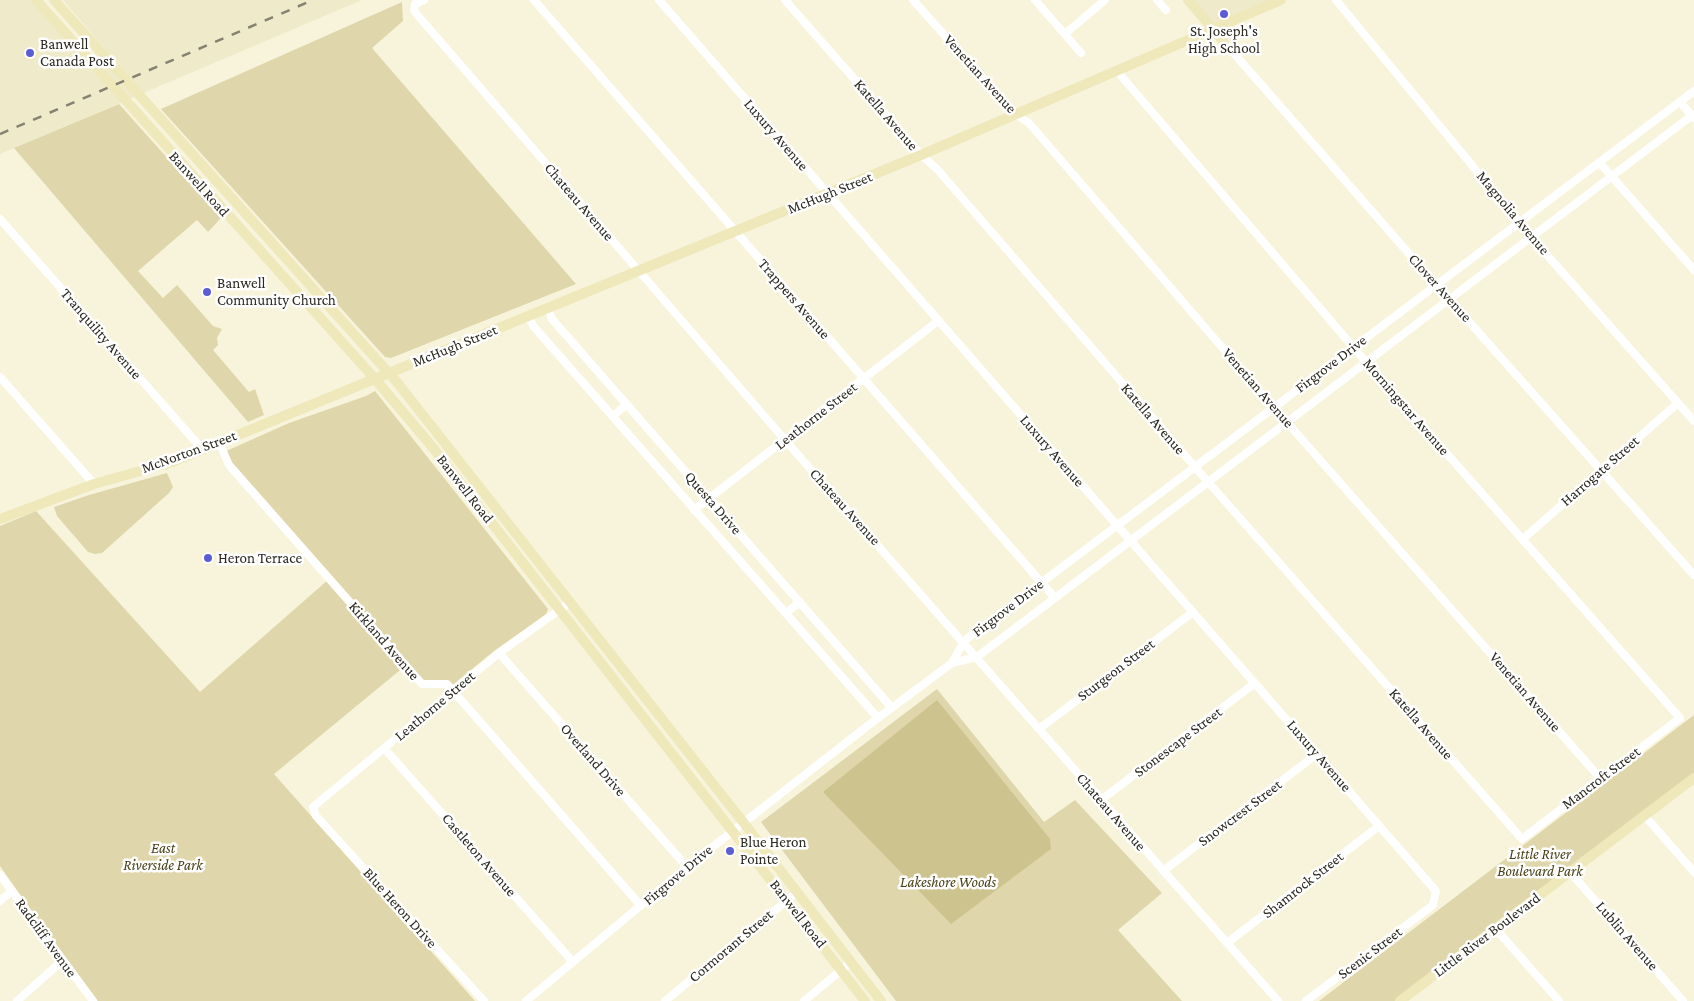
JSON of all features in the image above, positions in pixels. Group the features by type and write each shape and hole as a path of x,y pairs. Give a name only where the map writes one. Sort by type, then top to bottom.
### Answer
{"main road":[{"name":"Banwell Road","path":"36,0 375,379 434,450 734,830 865,1001"},
{"name":"Banwell Road","path":"54,0 389,373 744,822 881,1001"},
{"name":"Clover Avenue","path":"1188,0 1224,42"},
{"name":"McHugh Street","path":"375,379 921,155 1281,0"},
{"name":"McNorton Street","path":"0,520 94,484 172,462 375,379"},
{"name":"Little River Boulevard","path":"1400,1001 1694,778"}],"street":[{"name":"Chateau Avenue","path":"424,0 415,4 414,11 785,440 1278,1001"},
{"name":"Trappers Avenue","path":"534,0 1054,597"},
{"name":"Luxury Avenue","path":"659,0 1436,891 1433,905"},
{"name":"Katella Avenue","path":"785,0 921,155 937,169 1207,481 1522,839"},
{"name":"Venetian Avenue","path":"913,0 1015,114 1029,123 1287,422 1600,778"},
{"path":"1035,0 1081,53"},
{"path":"1065,34 1105,0"},
{"path":"1157,0 1166,10"},
{"name":"Magnolia Avenue","path":"1336,0 1520,221 1531,237 1694,422"},
{"name":"Clover Avenue","path":"1224,42 1436,285 1694,574"},
{"name":"Morningstar Avenue","path":"1117,71 1366,362 1680,718"},
{"name":"Firgrove Drive","path":"952,663 964,642 1041,582 1118,526 1694,91"},
{"path":"1680,102 1693,116"},
{"name":"Firgrove Drive","path":"526,1001 687,867 878,718 952,663 977,657 1448,298 1693,116"},
{"path":"1599,162 1694,270"},
{"name":"Tranquility Avenue","path":"0,219 202,449"},
{"name":"Questa Drive","path":"548,308 552,319 892,708"},
{"name":"Questa Drive","path":"528,316 534,327 878,718"},
{"name":"Leathorne Street","path":"694,510 938,321"},
{"path":"0,377 94,484"},
{"name":"Harrogate Street","path":"1523,540 1678,403"},
{"path":"613,416 626,405"},
{"name":"Kirkland Avenue","path":"219,442 229,465 422,684 447,684 453,690"},
{"path":"786,613 800,602"},
{"name":"Leathorne Street","path":"316,816 312,807 499,653 569,603"},
{"name":"Sturgeon Street","path":"1039,729 1193,612"},
{"name":"Overland Drive","path":"499,653 687,867"},
{"name":"Stonescape Street","path":"1101,800 1255,683"},
{"path":"453,690 641,906"},
{"name":"Mancroft Street","path":"1522,839 1680,718"},
{"name":"Castleton Avenue","path":"384,748 573,962"},
{"name":"Snowcrest Street","path":"1163,871 1317,754"},
{"name":"Blue Heron Drive","path":"316,816 484,1001"},
{"path":"1644,816 1694,872"},
{"name":"Shamrock Street","path":"1227,943 1379,826"},
{"name":"Lublin Avenue","path":"1570,872 1683,1001"},
{"name":"Radcliff Avenue","path":"0,874 92,1001"},
{"path":"0,901 12,891"},
{"name":"Cormorant Street","path":"665,1001 797,892"},
{"name":"Scenic Street","path":"1306,1001 1433,905"},
{"path":"1495,928 1559,1001"},
{"path":"17,1001 62,962"},
{"path":"804,1001 852,962"}],"shaded area":[{"path":"0,0 31,0 94,71 116,62 63,0 362,0 0,154"},
{"name":"St. Joseph's High School","path":"1188,0 1281,0 1213,29"}],"green space":[{"path":"402,2 403,21 372,48 576,284 391,358 385,357 161,109"},
{"path":"119,104 221,218 208,232 197,220 138,271 163,298 177,285 213,326 222,329 217,338 218,345 213,350 249,392 255,389 264,415 248,422 14,148"},
{"name":"East Riverside Park","path":"375,391 548,609 546,614 494,651 450,687 422,684 405,666 274,774 475,1001 98,1001 86,988 0,866 0,526 36,511 200,692 329,579 222,453 289,423 366,396"},
{"path":"167,473 173,487 169,493 102,553 88,552 57,516 54,507"},
{"name":"Lakeshore Woods","path":"937,689 1044,822 1075,800 1162,893 1118,930 1182,1001 896,1001 761,822"},
{"path":"937,700 1050,839 1051,849 951,924 823,792"},
{"name":"Little River Boulevard Park","path":"1694,715 1694,778 1400,1001 1319,1001"}],"railway":[{"path":"0,134 313,0"}],"place":[{"name":"St. Joseph's High School","path":"1224,14"},
{"name":"Banwell Canada Post","path":"30,53"},
{"name":"Banwell Community Church","path":"207,292"},
{"name":"Heron Terrace","path":"208,558"},
{"name":"Blue Heron Pointe","path":"730,851"}]}
